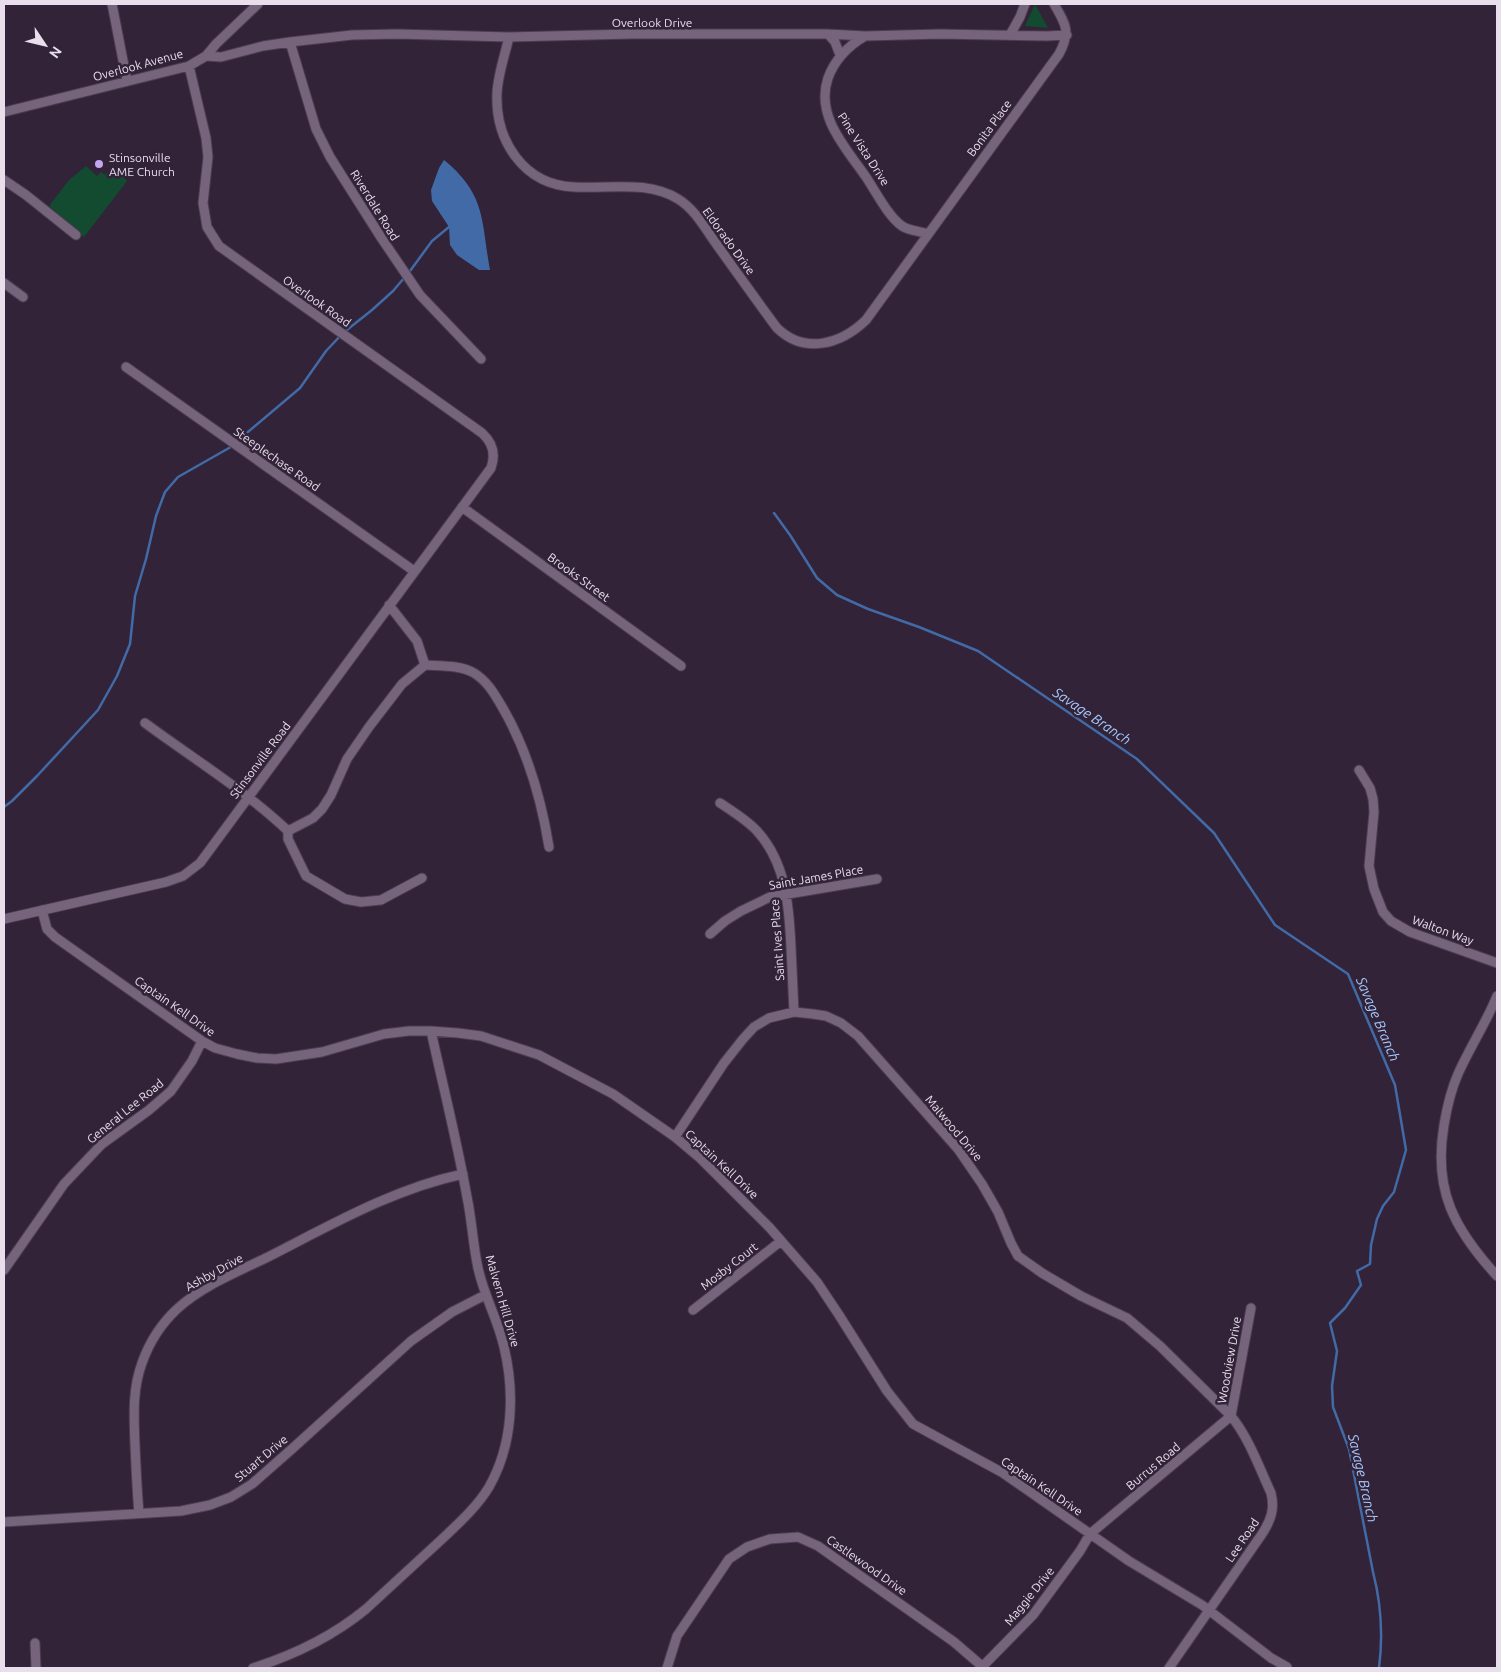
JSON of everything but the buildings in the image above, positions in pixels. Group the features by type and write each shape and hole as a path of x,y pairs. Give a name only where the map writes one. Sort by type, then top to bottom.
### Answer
{"street":[{"path":"112,4 127,81"},
{"name":"Overlook Avenue","path":"4,112 188,66 206,56 258,4"},
{"path":"1010,35 1025,4"},
{"path":"1054,4 1064,20 1067,35"},
{"name":"Overlook Drive","path":"206,56 221,57 263,46 352,35 509,37 631,34 1067,35"},
{"path":"828,34 835,42 840,55"},
{"name":"Bonita Place","path":"928,234 1059,54 1067,35"},
{"name":"Pine Vista Drive","path":"865,36 840,55 830,71 824,94 827,116 893,217 906,228 928,234"},
{"name":"Eldorado Drive","path":"509,37 499,78 499,115 505,137 519,162 537,177 555,184 573,187 646,188 663,191 678,199 696,215 777,328 789,338 820,344 843,338 855,330 866,320 928,234"},
{"name":"Riverdale Road","path":"290,42 316,130 330,157 420,295 481,359"},
{"name":"Overlook Road","path":"188,66 206,138 207,164 203,203 207,227 219,246 488,439 492,444 495,458 491,468 462,507"},
{"path":"4,180 76,235"},
{"path":"4,283 23,297"},
{"name":"Steeplechase Road","path":"126,367 414,571"},
{"name":"Stinsonville Road","path":"4,919 142,888 183,876 200,863 462,507"},
{"name":"Brooks Street","path":"462,507 681,666"},
{"path":"389,605 417,641 425,665"},
{"path":"288,831 313,818 322,809 331,795 347,758 374,720 402,684 425,665 449,667 472,672 483,679 493,692 524,751 538,792 549,847"},
{"path":"145,723 247,797 288,831"},
{"name":"Walton Way","path":"1359,770 1370,788 1373,799 1374,812 1369,866 1374,889 1384,912 1391,921 1410,932 1497,963"},
{"name":"Saint Ives Place","path":"720,803 756,830 774,855 780,869 787,894 790,919 794,1012"},
{"path":"288,831 288,839 306,876 345,898 361,902 380,900 422,878"},
{"name":"Saint James Place","path":"710,934 741,910 770,897 877,879"},
{"name":"Captain Kell Drive","path":"42,910 46,926 55,937 202,1041 215,1048 257,1058 276,1059 322,1052 384,1034 410,1031 432,1031 481,1036 539,1055 613,1094 675,1137 724,1180 781,1241 816,1282 897,1406 913,1424 1003,1473 1129,1561 1209,1610 1272,1658 1287,1666"},
{"path":"1497,996 1458,1075 1447,1104 1442,1139 1441,1165 1443,1185 1452,1212 1482,1259 1497,1276"},
{"name":"Malwood Drive","path":"675,1137 724,1063 754,1027 769,1018 794,1012 826,1016 842,1023 858,1036 958,1149 982,1184 998,1212 1018,1256 1042,1274 1081,1296 1127,1318 1160,1346 1231,1416"},
{"name":"Malvern Hill Drive","path":"253,1668 291,1655 334,1633 350,1622 458,1523 478,1502 489,1488 506,1441 511,1386 504,1346 485,1295 478,1268 463,1174 432,1031"},
{"name":"General Lee Road","path":"4,1270 64,1184 102,1144 149,1110 171,1091 192,1061 202,1041"},
{"name":"Ashby Drive","path":"139,1514 134,1426 138,1374 146,1352 163,1324 176,1310 207,1288 366,1208 435,1180 463,1174"},
{"name":"Mosby Court","path":"692,1310 781,1241"},
{"name":"Stuart Drive","path":"4,1522 198,1509 240,1492 293,1448 411,1341 452,1312 485,1295"},
{"name":"Woodview Drive","path":"1231,1416 1251,1308"},
{"name":"Burrus Road","path":"1090,1534 1231,1416"},
{"name":"Lee Road","path":"1169,1668 1262,1534 1272,1515 1273,1502 1271,1493 1238,1424 1231,1416"},
{"name":"Maggie Drive","path":"982,1667 1033,1615 1080,1551 1090,1534"},
{"name":"Castlewood Drive","path":"667,1668 677,1636 729,1559 747,1547 770,1539 798,1537 818,1546 954,1642 982,1667"},
{"path":"35,1643 36,1668"}],"green space":[{"path":"1035,4 1048,28 1025,26"},
{"path":"86,166 97,176 101,172 105,175 115,166 127,181 84,237 49,206 69,180"}],"water":[{"path":"444,160 468,185 475,198 483,223 490,270 479,270 457,255 450,245 449,227 432,201 431,190"}],"waterway":[{"path":"4,807 37,776 98,710 117,676 130,644 135,596 156,516 165,492 178,477 229,448 300,388 326,351 343,333 393,291 432,241 449,227"},
{"name":"Savage Branch","path":"774,513 817,578 837,595 868,609 978,651 1137,759 1214,833 1275,925 1348,974 1395,1085 1406,1150 1394,1192 1383,1206 1377,1219 1371,1245 1370,1264 1357,1271 1361,1285 1345,1308 1330,1323 1337,1351 1332,1386 1333,1407 1349,1449 1378,1596 1381,1632 1379,1668"}],"place":[{"name":"Stinsonville AME Church","path":"99,164"}]}
